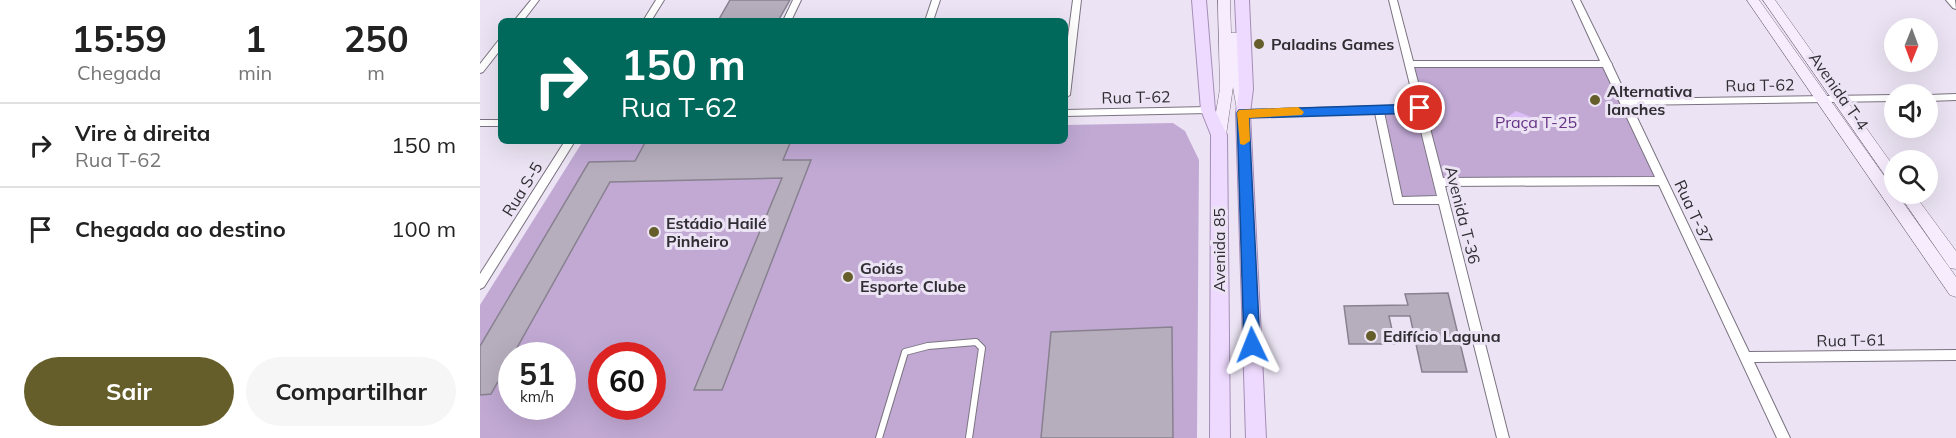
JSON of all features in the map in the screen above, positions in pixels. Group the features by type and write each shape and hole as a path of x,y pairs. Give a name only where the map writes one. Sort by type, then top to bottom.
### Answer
{"main road":[{"name":"Avenida 85","path":"1199,0 1208,110 1219,135"},
{"name":"Avenida 85","path":"1220,438 1219,135 1227,89 1224,0"},
{"name":"Avenida 85","path":"1233,0 1243,113 1256,438"},
{"name":"Avenida 85","path":"1242,0 1246,89 1243,113"},
{"name":"Avenida T-4","path":"1753,0 1956,290"},
{"name":"Avenida T-4","path":"1769,0 1884,163"},
{"path":"1913,204 1956,263"}],"street":[{"path":"520,18 535,0"},
{"path":"649,18 660,0"},
{"path":"788,18 797,0"},
{"path":"930,18 936,0"},
{"path":"1068,71 1077,0"},
{"name":"Avenida T-36","path":"1393,0 1503,438"},
{"name":"Rua T-37","path":"1576,0 1784,438"},
{"path":"1950,0 1956,6"},
{"path":"480,70 498,47"},
{"path":"1408,64 1608,64"},
{"path":"1938,98 1956,97"},
{"name":"Rua T-62","path":"1626,102 1884,98"},
{"path":"1243,113 1420,108"},
{"path":"1379,109 1398,201 1443,200"},
{"name":"Rua T-62","path":"1068,113 1208,110"},
{"path":"480,123 498,123"},
{"name":"Rua S-5","path":"480,284 568,144"},
{"path":"1438,182 1663,181"},
{"name":"Rua T-61","path":"1746,357 1956,355"}],"lane":[{"path":"879,438 905,352 928,346 976,342 982,348 969,438"}],"green space":[{"name":"Praça T-25","path":"1606,65 1661,180 1442,178 1410,66"},
{"path":"1385,112 1416,112 1436,196 1402,197"},
{"name":"Goiás Esporte Clube","path":"1173,123 1185,131 1199,160 1197,438 480,438 480,305 581,144 1068,144 1068,125"}],"shaded area":[{"path":"1516,111 1531,117 1534,122 1533,127 1524,130 1512,126 1507,117"}],"building":[{"path":"730,0 790,0 780,18 720,18"},
{"path":"644,144 790,144 783,160 811,160 722,390 694,390 782,178 610,182 520,342 498,342 498,382 491,394 480,395 480,346 589,162 635,161"},
{"name":"Edifício Laguna","path":"1448,293 1467,372 1422,372 1410,316 1389,316 1395,344 1349,344 1344,306 1408,305 1405,294"},
{"path":"1172,327 1173,438 1041,438 1051,332"}],"slow traffic":[{"path":"1244,141 1243,113 1298,112"}],"place":[{"name":"Paladins Games","path":"1259,44"},
{"name":"Alternativa lanches","path":"1595,100"},
{"name":"Estádio Hailé Pinheiro","path":"654,232"},
{"name":"Goiás Esporte Clube","path":"848,277"},
{"name":"Edifício Laguna","path":"1371,336"}],"route":[{"path":"1252,345 1243,113 1420,108"}]}
